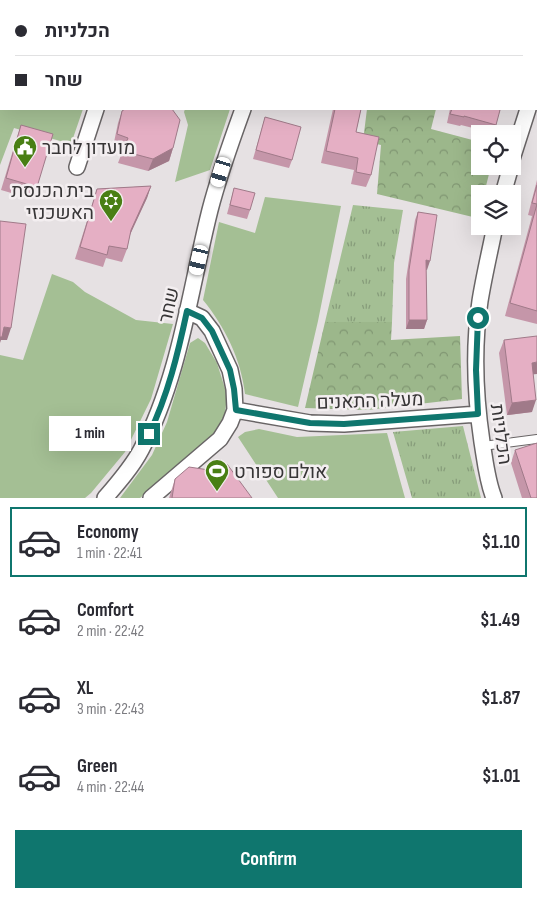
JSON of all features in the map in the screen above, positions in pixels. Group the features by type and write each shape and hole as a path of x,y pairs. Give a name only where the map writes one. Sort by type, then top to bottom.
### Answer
{"street":[{"path":"77,167 96,110"},
{"name":"שחר","path":"105,498 121,480 141,451 158,416 179,346 210,208 243,110"},
{"path":"521,131 528,110"},
{"name":"הכלניות","path":"493,235 481,293 476,370 478,414 494,498"},
{"path":"152,498 220,439 236,410 230,370 212,331 202,318 187,311"},
{"name":"מעלה התאנים","path":"236,410 310,423 344,424 478,414"}],"lane":[{"path":"483,446 537,439"}],"green space":[{"path":"0,110 83,110 71,144 14,128 0,165"},
{"path":"185,110 230,110 210,170 175,182 188,125"},
{"path":"367,110 436,110 431,129 471,140 471,175 489,175 486,185 471,185 471,217 377,194 381,145 363,141"},
{"path":"265,197 341,206 318,321 298,407 245,394 240,368 231,344 203,300 219,222 255,233"},
{"path":"353,205 403,210 394,263 392,322 325,322"},
{"path":"52,274 73,282 85,292 136,320 173,324 151,399 125,452 91,493 85,498 0,498 0,355 23,360"},
{"path":"325,322 392,322 391,340 460,336 462,399 367,410 305,408"},
{"path":"198,338 205,343 217,363 227,395 225,414 213,437 140,498 120,498 152,455 167,422 190,343"},
{"path":"463,426 481,498 412,498 393,432"},
{"path":"259,429 297,437 387,433 405,498 278,498 238,437 245,432"}],"building":[{"path":"173,110 180,120 173,148 153,159 123,151 128,138 117,134 122,111"},
{"path":"335,110 361,110 356,132 379,137 371,175 356,172 358,158 326,151"},
{"path":"452,110 500,110 496,125 450,114"},
{"path":"265,117 301,127 292,160 256,150"},
{"name":"מועדון לחבר","path":"21,125 53,134 37,187 6,178"},
{"path":"537,185 537,204 532,203"},
{"name":"בית הכנסת האשכנזי","path":"151,186 131,230 127,249 109,246 107,255 80,247 97,189"},
{"path":"234,188 255,193 250,210 230,205"},
{"path":"537,204 537,311 510,303"},
{"path":"418,212 437,215 430,261 426,260 427,320 409,320 409,270"},
{"path":"0,221 26,224 11,328 4,327 2,337 0,337"},
{"path":"537,336 537,362 532,363 536,400 512,403 504,340"},
{"path":"537,443 537,498 531,498 515,450"},
{"path":"227,464 252,498 172,498 175,479 189,467 216,471"}],"place":[{"name":"מועדון לחבר","path":"25,168"},
{"name":"בית הכנסת האשכנזי","path":"111,222"},
{"name":"אולם ספורט","path":"217,492"}],"route":[{"path":"149,434 158,416 179,346 187,311 202,318 212,331 230,370 236,410 310,423 344,424 478,414 476,370 478,318"}]}
